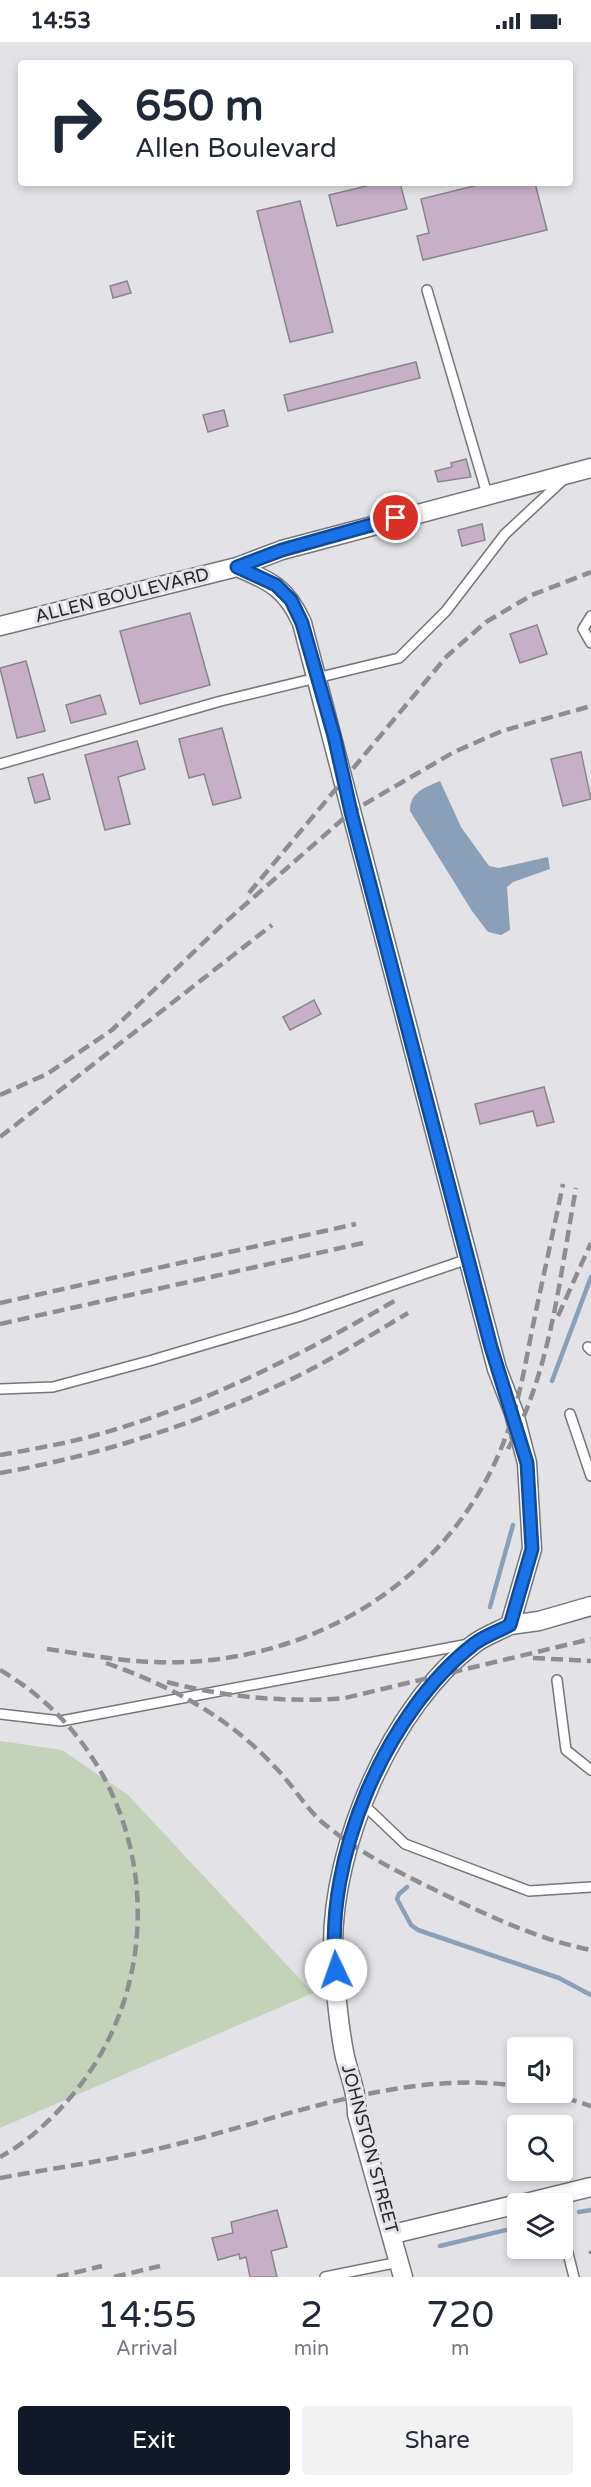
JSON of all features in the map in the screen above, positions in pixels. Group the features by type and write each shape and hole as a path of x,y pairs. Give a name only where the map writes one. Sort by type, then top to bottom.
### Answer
{"street":[{"name":"ALLEN BOULEVARD","path":"0,626 237,567 282,550 572,471 591,468"},
{"path":"237,567 276,585 291,600 302,623 334,736 497,1369 514,1413 527,1463 532,1549 510,1625"},
{"name":"JOHNSTON STREET","path":"401,2270 393,2234 357,2114 357,2097 345,2056 333,1948 337,1905 349,1843 363,1804 393,1740 416,1705 475,1643 510,1625 539,1621 591,1606"},
{"path":"573,2193 591,2187"},
{"path":"393,2234 507,2207"}],"lane":[{"path":"427,290 487,494"},
{"path":"0,764 221,701 399,658 446,611 506,534 572,471"},
{"path":"591,616 584,629 591,643"},
{"path":"0,1389 53,1387 149,1361 298,1317 468,1259"},
{"path":"570,1414 591,1476"},
{"path":"0,1713 61,1721 475,1643"},
{"path":"557,1680 566,1750 591,1770"},
{"path":"363,1804 405,1844 529,1891 591,1887"},
{"path":"569,2259 574,2277"},
{"path":"325,2277 401,2270"}],"green space":[{"path":"0,1741 62,1750 128,1795 313,1993 0,2128"}],"water":[{"path":"440,781 461,827 489,866 499,868 548,857 550,869 513,882 507,887 510,930 501,935 488,932 472,911 410,811 415,795"}],"building":[{"path":"366,186 401,186 407,209 337,226 329,195"},
{"path":"474,186 536,186 547,230 423,260 417,236 429,233 421,199"},
{"path":"300,201 333,332 290,342 257,211"},
{"path":"127,281 131,293 113,298 110,286"},
{"path":"416,362 420,378 288,411 284,395"},
{"path":"224,410 228,426 208,432 203,415"},
{"path":"466,459 471,477 438,482 435,471 452,467 451,463"},
{"path":"482,524 485,540 462,546 458,530"},
{"path":"190,613 210,685 140,704 120,631"},
{"path":"537,625 547,654 520,663 510,634"},
{"path":"26,661 45,731 17,738 0,668"},
{"path":"100,695 106,714 71,723 66,705"},
{"path":"222,728 241,798 213,805 204,774 189,778 179,739"},
{"path":"137,741 145,769 118,777 130,824 105,830 85,755"},
{"path":"581,752 591,799 563,806 551,759"},
{"path":"43,774 50,799 35,803 28,778"},
{"path":"314,1000 321,1014 290,1030 283,1017"},
{"path":"544,1087 554,1122 537,1126 533,1111 480,1124 475,1104"},
{"path":"277,2210 287,2247 271,2251 277,2277 250,2277 246,2257 240,2259 239,2254 218,2260 212,2238 233,2233 231,2222"}],"waterway":[{"path":"552,1381 591,1277"},
{"path":"490,1607 513,1525"},
{"path":"407,1887 397,1899 411,1925 418,1930 559,1978 591,1995"},
{"path":"579,2212 591,2210"},
{"path":"440,2246 507,2230"}],"railway":[{"path":"249,893 447,656 486,622 532,595 591,572"},
{"path":"0,1095 47,1074 112,1030 222,925 351,812 454,752 502,731 591,706"},
{"path":"0,1137 272,925"},
{"path":"47,1649 114,1659 155,1662 212,1660 267,1650 319,1631 368,1606 412,1573 450,1533 482,1488 506,1436 521,1384 563,1184"},
{"path":"508,1449 535,1388 544,1355 559,1288 576,1188"},
{"path":"0,1303 356,1224"},
{"path":"0,1324 363,1243"},
{"path":"558,1316 591,1243"},
{"path":"0,1455 85,1438 206,1397 322,1342 396,1300"},
{"path":"0,1473 114,1447 224,1408 310,1370 408,1313"},
{"path":"167,1682 211,1692 255,1697 300,1700 345,1698 591,1639"},
{"path":"533,1658 591,1661"},
{"path":"106,1663 175,1692 218,1718 257,1749 322,1822 349,1843 378,1861 476,1910 514,1926 552,1940 591,1950"},
{"path":"0,1670 51,1708 91,1756 119,1810 134,1868 137,1928 128,1989 105,2046 62,2107 28,2138 0,2157"},
{"path":"0,2178 148,2151 331,2102 378,2092 425,2085 472,2083 507,2085"},
{"path":"573,2100 591,2106"},
{"path":"57,2277 102,2266"},
{"path":"114,2277 160,2266"}],"route":[{"path":"336,1970 333,1948 337,1905 349,1843 378,1768 416,1705 439,1678 475,1643 510,1625 532,1549 527,1463 514,1413 491,1347 351,812 334,736 302,623 291,600 276,585 237,567 282,550 396,518"}]}
